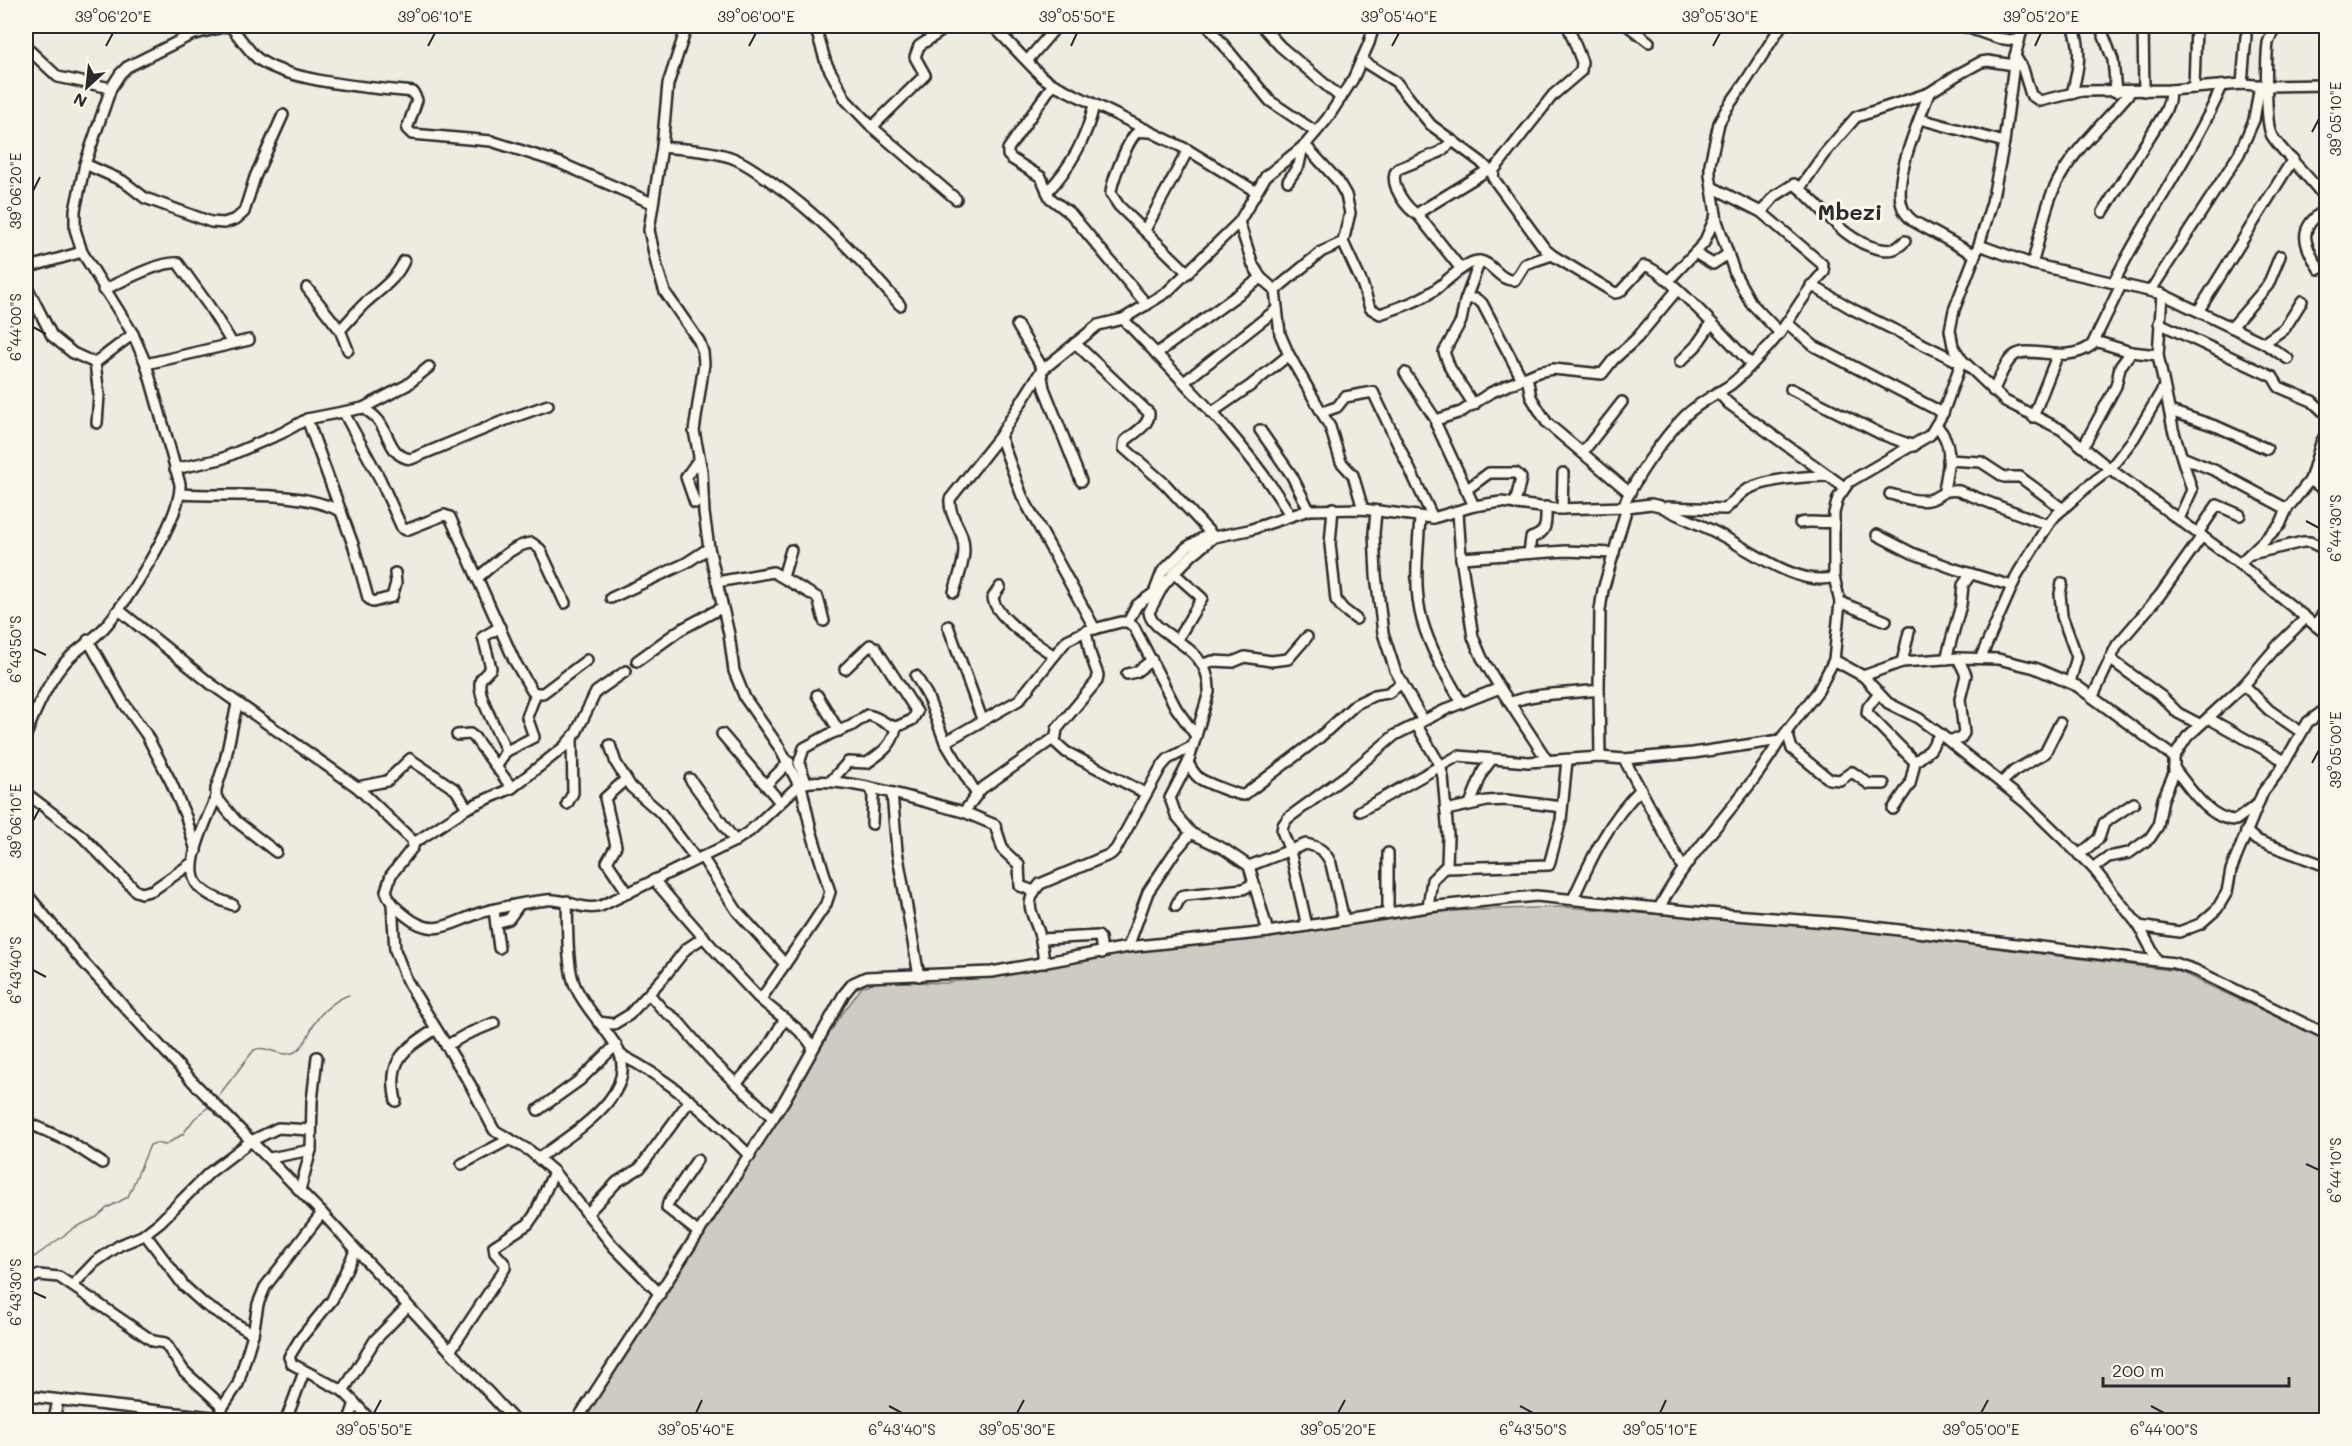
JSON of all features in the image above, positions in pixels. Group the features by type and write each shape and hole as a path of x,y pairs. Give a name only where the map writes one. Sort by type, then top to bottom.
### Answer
{"street":[{"path":"26,735 33,714 63,663 100,632 119,610 164,537 176,512 181,494 146,364 133,334 103,290 82,252 75,229 74,218 85,164 111,88 120,74 128,67 191,35 228,26 256,57 272,67 332,82 413,92 417,100 407,129 412,134 491,141 560,163 652,203"},
{"path":"687,26 668,84 662,147 649,230 665,292 699,341 703,352 704,364 694,430 709,548 721,608 729,634 734,671 740,687 802,784"},
{"path":"815,26 826,63 846,100 872,127 956,199"},
{"path":"872,127 925,75 915,57 919,46 949,26"},
{"path":"993,26 1053,84 1188,150 1255,191"},
{"path":"1027,61 1057,26"},
{"path":"1208,26 1270,101 1316,132"},
{"path":"1262,26 1280,46 1341,98"},
{"path":"954,592 964,554 964,544 950,508 950,500 1000,436 1042,370 1098,325 1123,319 1167,292 1239,222 1255,191 1266,176 1304,146 1341,98 1361,60 1374,26"},
{"path":"1418,214 1490,172 1553,95 1581,71 1582,62 1568,26"},
{"path":"1628,26 1649,42"},
{"path":"1780,333 1751,303 1742,288 1716,215 1710,164 1719,123 1726,108 1781,26"},
{"path":"1963,26 1997,38 2019,41"},
{"path":"2023,26 2014,61 2004,142 1992,202 1979,245 1954,310 1950,330 1953,346 1962,361 1993,391 2033,417 2056,427 2240,564 2326,634"},
{"path":"2072,94 2080,60 2073,26"},
{"path":"2100,26 2113,60 2116,92"},
{"path":"2144,26 2144,91"},
{"path":"2194,88 2196,26"},
{"path":"2151,290 2239,154 2254,120 2264,86 2269,41 2275,26"},
{"path":"2242,84 2246,36"},
{"path":"26,47 58,76 111,88"},
{"path":"1361,60 1396,82 1422,117 1490,172 1509,201 1552,255 1615,293 1620,292 1644,266 1650,267 1669,280 1751,364"},
{"path":"1800,188 1824,154 1856,117 1929,93 1957,75 1988,61 2014,61 2023,69 2031,95 2035,99 2049,100 2082,91 2170,90 2242,84 2326,85"},
{"path":"1053,84 1007,152 1012,159 1041,177 1047,192 1054,201 1071,214 1147,305"},
{"path":"1993,391 2012,357 2028,353 2057,356 2088,348 2095,340 2145,222 2194,144 2222,86"},
{"path":"2264,86 2270,133 2326,200"},
{"path":"2103,212 2164,112 2169,101 2170,90"},
{"path":"2032,264 2053,191 2059,179 2072,159 2131,91"},
{"path":"1929,93 1907,156 1902,176 1901,205 1913,221 1975,255"},
{"path":"1047,192 1069,166 1092,117 1095,105"},
{"path":"85,164 123,181 145,198 211,222 224,223 236,219 244,212 255,177 283,115"},
{"path":"1920,119 2004,142"},
{"path":"1151,132 1140,132 1135,135 1117,167 1111,194 1119,206 1188,273"},
{"path":"1453,141 1440,152 1398,169 1394,182 1407,206 1418,214 1461,269"},
{"path":"1288,181 1299,165 1304,146"},
{"path":"1304,146 1332,174 1346,195 1350,213 1343,242 1374,313 1380,314 1426,296 1461,269 1480,261"},
{"path":"662,147 704,151 731,158 761,175 789,194 825,225 855,254 900,305"},
{"path":"1145,230 1188,150"},
{"path":"2199,310 2293,159"},
{"path":"1761,212 1775,196 1791,184 1800,188 1835,224 1858,241 1871,247 1890,251 1898,248 1905,241"},
{"path":"1600,757 1600,610 1603,590 1630,493 1678,424 1686,415 1733,383 1780,333 1811,285 1824,272 1822,264 1761,212 1712,187"},
{"path":"2319,268 2306,245 2305,235 2308,225 2326,209"},
{"path":"1669,280 1707,237 1716,215"},
{"path":"1239,222 1247,252 1261,278 1275,290 1280,334 1289,355 1330,427 1341,462 1353,475 1363,509"},
{"path":"1275,290 1321,252 1343,242"},
{"path":"1979,245 2032,264 2162,294 2199,310 2288,358"},
{"path":"26,268 82,252"},
{"path":"1695,253 1713,264 1728,254"},
{"path":"1480,261 1507,280 1512,281 1525,264 1552,255"},
{"path":"2232,327 2268,285 2280,256"},
{"path":"340,330 363,305 392,282 404,261"},
{"path":"1474,405 1465,394 1444,352 1461,321 1466,299 1480,261"},
{"path":"103,290 158,267 172,262 178,263 209,306 232,344"},
{"path":"1156,354 1261,278"},
{"path":"26,285 52,336 73,353 95,363"},
{"path":"1811,285 1854,310 1962,361"},
{"path":"307,288 328,311 340,330 348,350"},
{"path":"1436,420 1461,412 1490,393 1538,372 1553,369 1602,374 1613,360 1637,338 1677,290"},
{"path":"2162,294 2157,356 2192,490 2179,519"},
{"path":"1466,299 1476,299 1482,303 1525,378 1539,411 1548,423 1630,493"},
{"path":"2264,344 2285,328 2302,301"},
{"path":"1184,382 1277,309"},
{"path":"1123,319 1184,382 1260,468 1290,514"},
{"path":"1787,323 1814,346 1943,413"},
{"path":"2159,323 2273,378 2279,387 2312,401 2326,414"},
{"path":"1680,362 1712,324"},
{"path":"1017,325 1042,370 1044,388 1081,482"},
{"path":"95,363 133,334"},
{"path":"146,364 249,340"},
{"path":"2095,340 2131,352 2157,356"},
{"path":"1075,343 1149,413 1148,422 1125,441 1124,448 1165,484 1213,535"},
{"path":"2083,447 2116,386 2120,367 2131,352"},
{"path":"1211,413 1289,355"},
{"path":"2033,417 2057,356"},
{"path":"1659,908 1683,868 1755,780 1780,740 1818,690 1834,660 1840,602 1834,577 1834,522 1836,506 1844,487 1869,469 1914,446 1930,435 1943,413 1962,361"},
{"path":"95,363 99,395 97,423"},
{"path":"175,469 221,459 282,433 307,419 363,408 407,385 429,367"},
{"path":"1406,373 1436,420 1474,507"},
{"path":"1981,657 2012,586 2048,525 2087,487 2110,469 2134,438 2164,387"},
{"path":"1791,389 1881,434 1914,446"},
{"path":"1322,412 1337,407 1345,396 1373,392 1433,518"},
{"path":"1718,392 1728,403 1844,487"},
{"path":"1583,452 1622,402"},
{"path":"363,408 378,420 393,448 401,456 411,459 548,405"},
{"path":"2170,411 2218,427 2268,449"},
{"path":"344,413 380,479 402,528 406,530 444,515 450,517 514,660 536,693"},
{"path":"307,419 354,547 368,598 373,602 379,602 392,597 396,583 395,573"},
{"path":"1890,494 1925,500 1935,498 1944,490 1948,442 1937,426"},
{"path":"1260,430 1292,476 1309,510"},
{"path":"2240,564 2280,525 2287,508 2310,480 2326,434"},
{"path":"964,812 976,794 991,781 1053,739 1057,729 1097,681 1098,675 1089,653 1090,630 1022,496 1000,436"},
{"path":"2182,457 2216,471 2287,508"},
{"path":"695,503 686,477 699,459"},
{"path":"1948,460 1981,462 2004,477 2020,477 2063,509"},
{"path":"1466,490 1489,473 1516,473 1521,478 1515,504"},
{"path":"1562,509 1563,473"},
{"path":"1128,622 1137,605 1154,593 1162,572 1187,547 1213,535 1265,525 1290,514 1309,510 1363,509 1433,518 1501,502 1562,509 1625,508 1651,504 1725,509 1746,490 1807,476 1829,476"},
{"path":"2310,480 2326,491"},
{"path":"1944,490 1959,491 2048,525"},
{"path":"181,494 299,498 323,502 341,511"},
{"path":"1660,506 1716,532 1782,568 1817,580 1834,577"},
{"path":"2093,696 2117,645 2160,595 2217,506 2240,515"},
{"path":"1529,553 1531,538 1539,536 1544,530 1546,507"},
{"path":"1333,508 1330,544 1336,600 1356,619"},
{"path":"1376,512 1374,533 1376,575 1383,633 1388,653 1440,765 1448,835 1446,868"},
{"path":"1458,513 1461,558 1473,636 1482,658 1547,760"},
{"path":"1420,518 1418,557 1421,618 1430,642 1462,703"},
{"path":"1800,523 1834,522"},
{"path":"1213,535 1163,586 1149,612 1152,621 1203,664 1209,682 1209,692 1188,763 1170,798 1176,815 1191,833 1224,849 1249,866 1268,933"},
{"path":"1876,535 1912,553 2012,586"},
{"path":"2251,554 2303,542 2310,542 2326,550"},
{"path":"477,578 512,551 532,543 540,549 565,603"},
{"path":"611,598 687,563 709,548"},
{"path":"783,578 790,550"},
{"path":"1461,558 1586,551 1614,553"},
{"path":"717,582 773,572 818,598 824,621"},
{"path":"1174,573 1202,598 1177,640"},
{"path":"1946,659 1961,605 1964,585 1971,574"},
{"path":"2062,583 2060,594 2062,616 2077,657 2070,682"},
{"path":"1000,587 993,597 996,607 1009,622 1053,655"},
{"path":"1840,602 1886,621"},
{"path":"637,661 680,630 721,608"},
{"path":"119,610 170,653 237,704 357,787 414,843"},
{"path":"2315,625 2326,610"},
{"path":"2092,868 2108,857 2129,853 2156,831 2163,799 2174,773 2174,757 2199,724 2244,685 2279,644 2306,618"},
{"path":"945,742 1019,700 1066,640 1090,630 1128,622"},
{"path":"1128,622 1134,627 1176,708 1196,736"},
{"path":"948,626 982,719"},
{"path":"500,627 483,637 491,668 481,679 480,684 484,703 505,747 505,752"},
{"path":"1902,662 1909,632"},
{"path":"1203,664 1213,661 1233,662 1245,657 1271,661 1288,659 1307,637"},
{"path":"88,640 123,702 146,734 171,782 186,817 196,851"},
{"path":"761,999 821,911 831,887 811,830 802,784 799,763 804,748 867,715 896,727 912,720 918,710 875,647 870,645 845,669"},
{"path":"1863,676 1902,662 1958,658 1981,657 2035,668 2070,682 2093,696 2174,757"},
{"path":"1949,740 1960,739 1964,733 1960,699 1966,675 1958,658"},
{"path":"2110,659 2162,697 2178,713 2199,724"},
{"path":"536,693 543,693 587,660"},
{"path":"1127,674 1136,672 1152,660"},
{"path":"1834,660 1863,676 1888,703 1918,718 1949,740 2026,803 2092,868 2139,926 2157,960"},
{"path":"626,671 596,692 572,740 512,788 467,808 414,843 391,874 386,891 392,904 393,939 400,964 412,990 470,1084 491,1125 498,1133 538,1158 554,1172 613,1246 660,1294"},
{"path":"916,676 927,695 945,742 976,794"},
{"path":"1188,763 1201,780 1222,787 1238,796 1244,795 1319,738 1356,704 1375,695 1388,693 1402,683"},
{"path":"2244,685 2269,710 2301,732"},
{"path":"1307,926 1290,851 1282,831 1288,818 1351,772 1395,735 1462,703 1500,688"},
{"path":"1511,702 1537,695 1599,690"},
{"path":"497,766 505,752 534,737 527,717 536,693"},
{"path":"1878,694 1868,707 1867,713 1915,762"},
{"path":"817,695 839,731"},
{"path":"233,905 201,889 192,873 192,863 216,797 237,704"},
{"path":"2139,926 2179,932 2209,918 2227,892 2231,870 2263,792 2285,761 2301,732 2315,716 2326,709"},
{"path":"2208,718 2285,761"},
{"path":"2001,783 2014,771 2045,753 2060,723"},
{"path":"831,781 848,762 867,763 887,748 895,737 896,727"},
{"path":"1787,732 1792,749 1829,779 1840,780 1852,771 1869,784 1884,784"},
{"path":"457,735 470,734 474,737 512,788"},
{"path":"722,734 780,802"},
{"path":"1893,809 1910,784 1915,762 1930,750 1940,734"},
{"path":"1053,739 1056,745 1066,752 1145,793"},
{"path":"567,804 573,793 572,740"},
{"path":"1360,811 1458,756 1528,762 1600,757 1624,759 1693,753 1780,740"},
{"path":"610,746 616,763 636,792 661,813 699,858 737,911 785,964"},
{"path":"1044,963 1041,939 1029,907 1034,891 1040,884 1111,854 1116,849 1145,793 1168,759 1191,747"},
{"path":"357,787 387,782 410,759 456,790 467,808"},
{"path":"1470,804 1483,771 1492,759"},
{"path":"1624,759 1683,868"},
{"path":"1428,907 1432,880 1446,868 1549,865 1559,830 1567,760"},
{"path":"766,785 789,762"},
{"path":"2174,768 2199,800 2218,815 2229,820 2236,820 2257,804"},
{"path":"626,779 605,798 616,846 606,862 628,893"},
{"path":"690,779 735,842"},
{"path":"392,904 410,920 426,928 451,925 494,910 548,900 567,901 595,908 735,842 802,784 831,781 892,793 964,812 995,825 1003,850 1019,866 1020,886 1034,891"},
{"path":"871,789 872,824"},
{"path":"1573,898 1610,825 1626,803 1641,789"},
{"path":"26,793 81,835 136,891 142,893 153,890 192,863"},
{"path":"892,793 897,851 919,976"},
{"path":"216,797 237,820 276,852"},
{"path":"1446,810 1470,804 1506,800 1562,807"},
{"path":"2079,855 2099,838 2104,823 2134,803"},
{"path":"2246,831 2256,840 2326,866"},
{"path":"1128,947 1148,892 1174,852 1191,833"},
{"path":"1249,866 1306,844 1316,846 1327,856 1344,920"},
{"path":"1388,853 1388,913"},
{"path":"654,880 761,999 810,1041 813,1048"},
{"path":"1176,906 1181,896 1242,889 1253,884"},
{"path":"26,893 77,955 194,1083 270,1158 514,1420"},
{"path":"577,1420 750,1156 844,994 854,983 866,976 992,972 1128,947 1268,933 1428,907 1536,896 1841,923 2157,960 2195,970 2326,1034"},
{"path":"538,1158 598,1114 608,1102 622,1073 621,1055 616,1045 582,999 571,975 567,901"},
{"path":"496,923 508,918 519,905"},
{"path":"494,910 499,948"},
{"path":"1041,939 1098,936 1102,952"},
{"path":"598,1022 614,1024 622,1021 649,994 686,950 704,937"},
{"path":"649,994 663,1010 677,1020 712,1061 773,1118"},
{"path":"736,1084 762,1056 784,1020"},
{"path":"446,1046 494,1023"},
{"path":"396,1101 392,1082 399,1061 413,1043 435,1029"},
{"path":"538,1110 580,1080 616,1045"},
{"path":"621,1055 656,1075 690,1100 750,1156"},
{"path":"300,1190 311,1150 310,1130 317,1058"},
{"path":"587,1214 617,1182 640,1168 690,1100"},
{"path":"26,1122 68,1141 102,1163"},
{"path":"73,1285 95,1262 120,1245 145,1234 209,1173 252,1142 278,1128 310,1130"},
{"path":"462,1164 510,1139"},
{"path":"270,1158 311,1150"},
{"path":"697,1160 668,1203 667,1208 671,1214 699,1233"},
{"path":"450,1351 506,1268 506,1264 495,1253 494,1245 528,1224 554,1172"},
{"path":"221,1416 238,1384 253,1334 258,1304 270,1281 322,1213"},
{"path":"145,1234 184,1286 205,1305 253,1334"},
{"path":"355,1251 332,1300 292,1351 290,1361 304,1372 343,1391 370,1420"},
{"path":"26,1281 39,1275 58,1277 153,1341 168,1345 184,1371 220,1404 221,1416"},
{"path":"343,1391 375,1340 408,1306"},
{"path":"232,1322 255,1317"},
{"path":"286,1420 304,1372"},
{"path":"26,1396 221,1416"},
{"path":"54,1420 58,1400"},
{"path":"350,1420 354,1402"}],"shaded area":[{"path":"1564,907 1845,929 2178,971 2326,1040 2326,1420 583,1420 664,1298 837,1021 862,987 881,981 945,983 1122,952 1448,911"}],"waterway":[{"path":"216,1099 254,1050 263,1049 284,1054 295,1052 305,1042 322,1013 335,1002 349,995"},
{"path":"26,1263 74,1228 97,1217 107,1208 128,1197 150,1145 156,1143 165,1145 183,1134 194,1119 211,1105"}],"district":[{"name":"Mbezi","path":"1850,212"}]}
